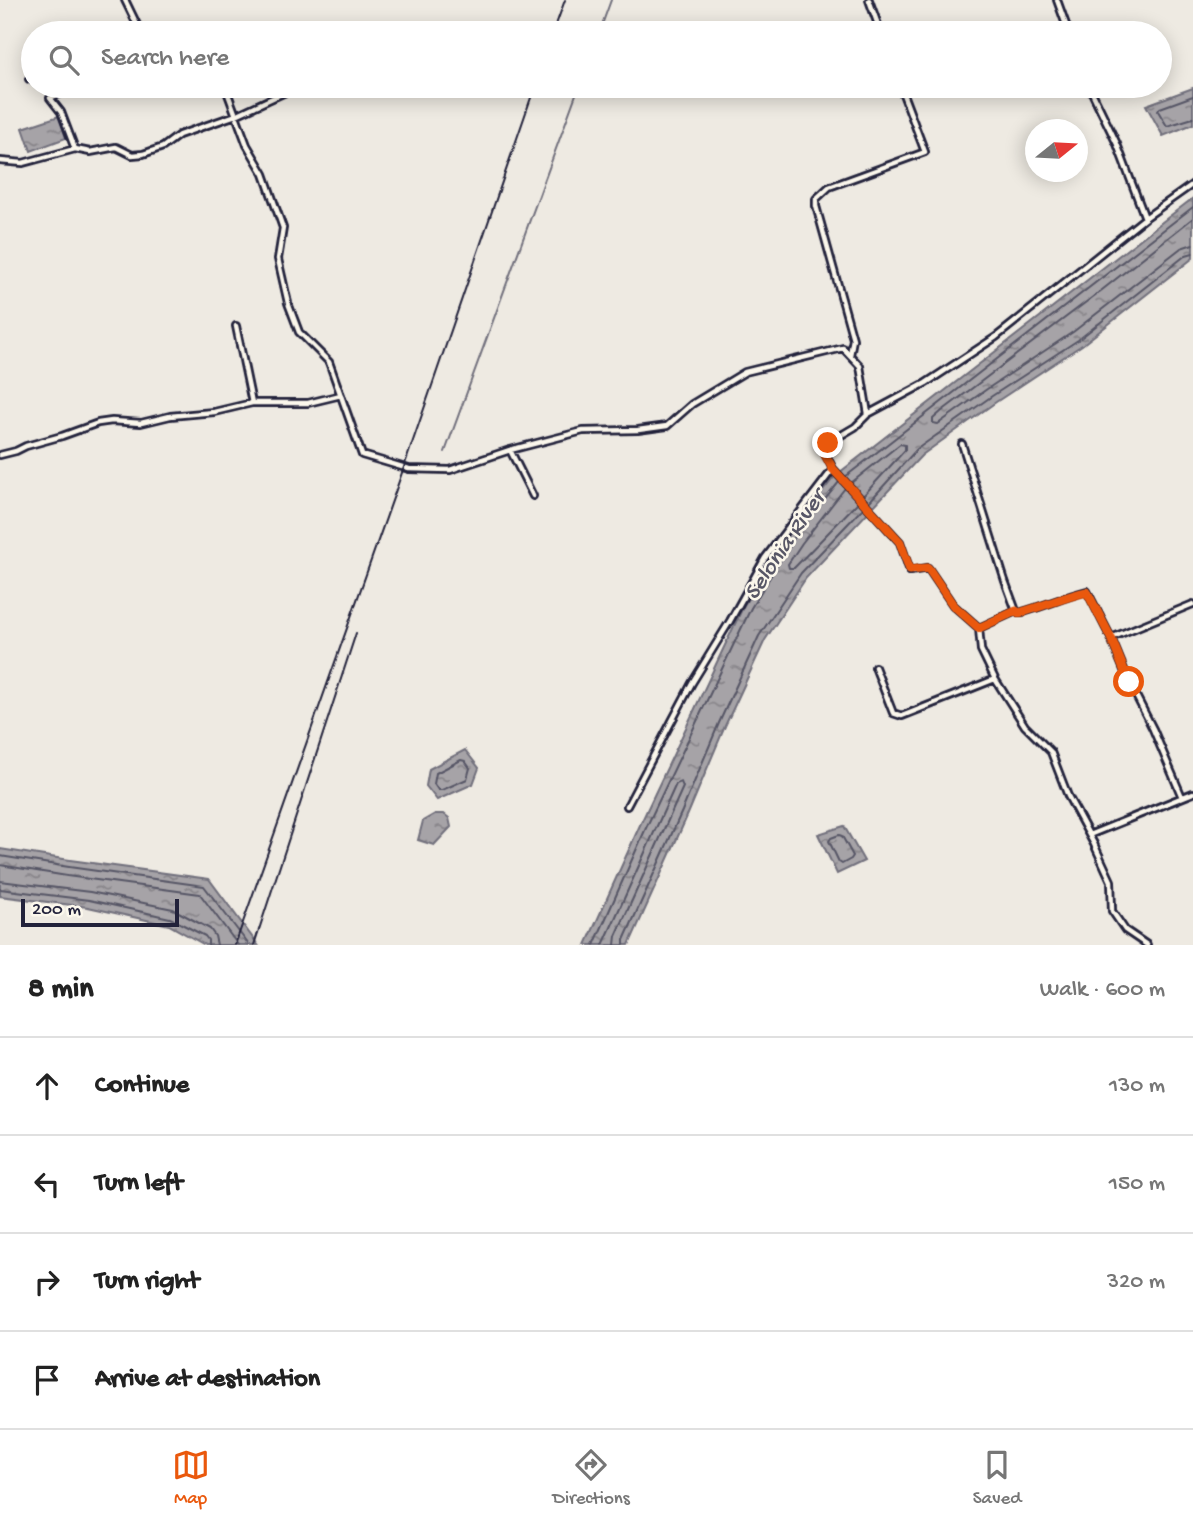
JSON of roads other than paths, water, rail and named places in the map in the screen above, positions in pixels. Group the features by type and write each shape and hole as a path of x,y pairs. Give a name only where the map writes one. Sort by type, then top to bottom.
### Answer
{"street":[{"path":"125,0 135,21"},
{"path":"869,0 877,21"},
{"path":"1057,0 1065,21"},
{"path":"50,98 61,112 75,149"},
{"path":"230,98 247,145 264,174 283,228 278,259 288,303 299,332 329,362 362,455 409,468 450,470 510,450 583,431 638,430 667,426 692,404 745,372 843,348 860,366 868,414"},
{"path":"0,161 23,163 75,149 90,152 116,147 132,155 143,154 163,147 179,135 236,115 273,98"},
{"path":"850,355 853,339 816,199 830,187 925,152 905,98"},
{"path":"1095,98 1117,144 1145,218"},
{"path":"1147,945 1125,930 1112,911 1111,881 1068,796 1051,752 1026,726 995,679 981,650 979,628 953,605 928,568 910,570 900,542 833,469 825,455 828,443 855,427 868,414 926,383 996,337 1145,218 1193,184"},
{"path":"236,327 252,403"},
{"path":"0,455 98,423 112,421 141,424 170,416 214,412 252,403 308,403 341,395"},
{"path":"961,444 1016,611"},
{"path":"510,450 533,496"},
{"path":"627,806 692,683 765,558 833,469"},
{"path":"979,628 1016,611 1019,613 1038,608 1071,595 1087,592 1111,638 1182,797"},
{"path":"1111,638 1193,604"},
{"path":"875,667 893,713 902,716 995,679"},
{"path":"1089,835 1193,793"}],"water":[{"path":"1193,88 1193,124 1163,136 1146,105 1172,98 1172,96"},
{"path":"59,116 66,138 31,151 23,128"},
{"name":"Selonia River","path":"1193,198 1193,258 1082,345 922,455 806,578 765,640 629,945 586,945 744,605 788,534 835,476"},
{"path":"465,750 479,768 473,784 437,800 426,786 429,769"},
{"path":"435,814 444,814 449,818 451,827 434,845 418,840 423,821"},
{"path":"844,826 864,861 837,874 818,834"},
{"path":"0,849 209,879 258,945 205,945 169,925 88,907 0,896"}],"waterway":[{"path":"603,21 611,0"},
{"path":"445,452 575,98"}],"railway":[{"path":"557,21 565,0"},
{"path":"235,945 531,98"},
{"path":"254,945 356,633"}]}
